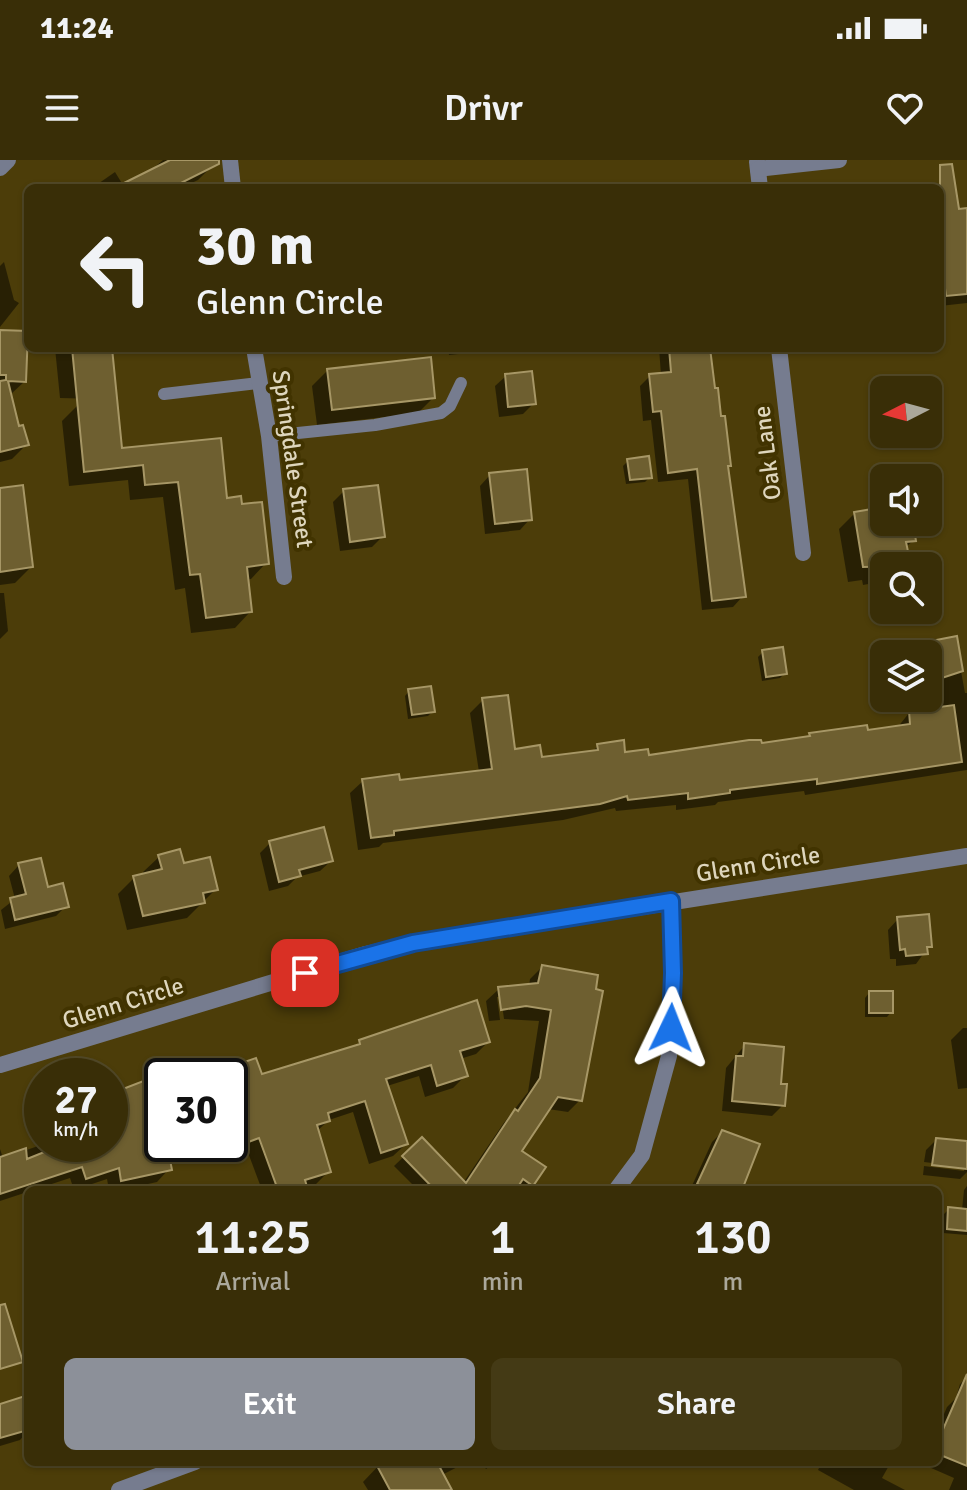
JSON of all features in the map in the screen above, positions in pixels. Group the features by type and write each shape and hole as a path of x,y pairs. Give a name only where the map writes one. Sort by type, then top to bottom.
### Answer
{"street":[{"path":"0,168 8,160"},
{"path":"230,160 233,184"},
{"path":"760,184 757,164 839,160"},
{"name":"Springdale Street","path":"254,352 269,436 284,577"},
{"name":"Oak Lane","path":"779,352 803,553"},
{"name":"Glenn Circle","path":"0,1065 366,954 428,940 967,856"},
{"path":"619,1186 642,1155 669,1056 673,973 671,901"},
{"path":"119,1490 184,1466"}],"lane":[{"path":"164,394 258,383"},
{"path":"269,436 375,425 441,413 450,406 461,383"}],"building":[{"path":"170,160 219,160 219,164 179,184 122,184"},
{"path":"952,164 959,209 967,208 967,294 946,296 944,184 940,184 940,165"},
{"path":"0,330 24,331 26,382 8,381 19,426 23,425 29,445 0,452 0,381 6,380 6,375 0,375"},
{"path":"72,352 112,352 122,448 221,438 227,498 241,496 242,504 262,502 269,564 247,567 252,612 206,618 200,574 190,575 178,482 145,485 143,465 84,472"},
{"path":"669,352 710,352 721,416 725,416 731,466 728,466 746,597 712,601 697,469 668,473 661,411 653,412 649,374 671,372"},
{"path":"431,357 435,398 332,410 327,369"},
{"path":"532,371 536,404 508,407 505,374"},
{"path":"649,456 652,478 630,480 627,459"},
{"path":"527,469 532,520 495,524 489,473"},
{"path":"23,485 33,567 0,572 0,488"},
{"path":"378,485 385,537 350,542 343,489"},
{"path":"870,509 870,536 915,536 916,541 906,542 908,552 870,552 870,567 863,567 854,512"},
{"path":"957,636 963,671 942,678 942,640 936,640"},
{"path":"783,647 787,674 766,677 762,650"},
{"path":"431,686 435,712 412,715 408,689"},
{"path":"508,695 515,749 540,745 542,757 598,750 597,744 624,740 625,752 648,749 649,755 749,740 761,740 762,743 867,725 868,730 910,724 909,712 942,712 942,707 954,705 962,762 817,784 817,779 730,790 730,793 688,799 688,793 628,800 627,796 600,804 394,831 394,835 371,838 362,779 399,774 400,780 492,769 482,698"},
{"path":"324,827 333,861 299,870 301,876 279,882 269,841"},
{"path":"180,849 184,863 210,857 218,890 203,893 205,903 143,916 133,876 162,869 158,855"},
{"path":"41,858 48,887 63,883 69,907 15,920 10,898 26,894 18,863"},
{"path":"929,914 932,947 927,947 928,954 906,956 905,949 900,950 897,917"},
{"path":"542,965 598,975 596,989 603,991 582,1101 558,1097 522,1151 546,1167 533,1186 523,1179 519,1186 431,1186 402,1156 422,1137 466,1183 515,1109 518,1111 540,1078 551,1010 526,1006 501,1010 498,987 538,983"},
{"path":"869,991 893,991 893,1013 869,1013"},
{"path":"477,1000 490,1042 460,1051 468,1076 437,1086 431,1065 386,1079 408,1144 381,1153 365,1101 328,1113 330,1121 317,1125 331,1172 305,1180 307,1186 277,1186 259,1138 248,1142 248,1061 256,1058 262,1074 360,1044 359,1040"},
{"path":"744,1043 784,1047 781,1084 787,1084 785,1106 732,1101 736,1056 743,1056"},
{"path":"144,1081 144,1162 170,1162 172,1170 121,1181 119,1168 86,1179 82,1167 0,1194 0,1157 24,1149 24,1162 128,1162 128,1087"},
{"path":"722,1130 760,1144 744,1186 697,1184"},
{"path":"936,1138 967,1141 967,1169 932,1165"},
{"path":"948,1207 967,1209 967,1231 947,1229"},
{"path":"5,1304 23,1362 0,1369 0,1305"},
{"path":"967,1374 967,1466 942,1456 942,1432"},
{"path":"24,1396 24,1431 0,1438 0,1404"},
{"path":"377,1466 439,1466 452,1490 390,1490"}],"route":[{"path":"305,973 413,943 671,901 671,1028"}]}
